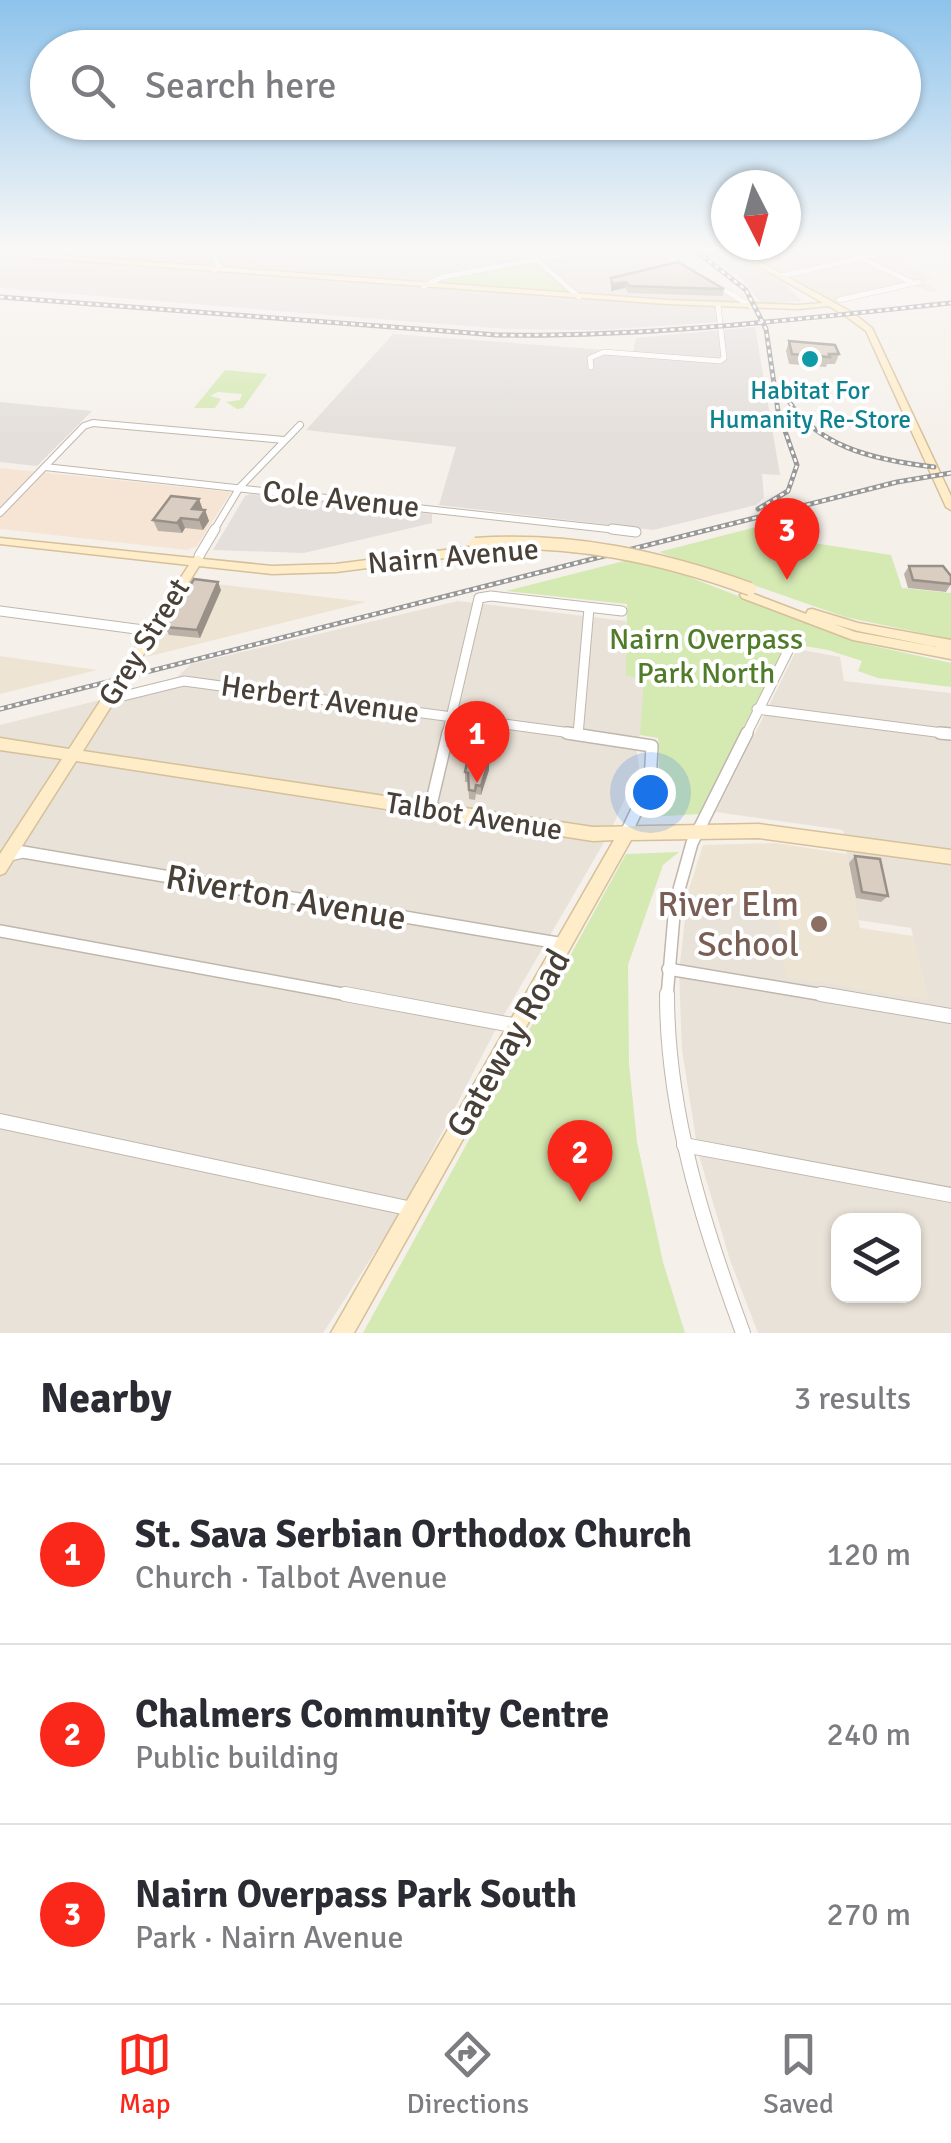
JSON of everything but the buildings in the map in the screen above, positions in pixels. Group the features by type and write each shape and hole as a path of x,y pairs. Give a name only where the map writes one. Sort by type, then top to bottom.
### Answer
{"street":[{"path":"590,367 590,358 604,352 720,361 724,358 719,313"},
{"path":"848,313 875,337 904,399 917,415 951,506"},
{"path":"0,514 84,426 106,422 284,440"},
{"name":"Grey Street","path":"4,862 240,487 300,424"},
{"name":"Cole Avenue","path":"45,467 636,532"},
{"path":"941,472 951,487"},
{"name":"Nairn Avenue","path":"0,533 107,553 296,570 475,548 539,546 608,552 663,565 858,628 951,644"},
{"name":"Nairn Avenue","path":"0,541 124,548 197,560"},
{"path":"107,553 124,548"},
{"name":"Nairn Avenue","path":"748,592 836,630 951,657"},
{"path":"430,810 481,597 622,611"},
{"path":"578,734 589,608"},
{"path":"0,612 151,632"},
{"path":"743,1333 714,1256 684,1145 669,1050 668,969 677,894 696,832 790,645"},
{"name":"Herbert Avenue","path":"108,700 184,681 652,746"},
{"path":"756,709 951,734"},
{"name":"Talbot Avenue","path":"0,744 625,836 771,832 951,856"},
{"name":"Gateway Road","path":"342,1333 650,789 652,746"},
{"name":"Riverton Avenue","path":"4,862 23,852 564,944"},
{"path":"0,930 518,1026"},
{"path":"668,969 951,1016"},
{"path":"0,1121 412,1209"},
{"path":"684,1145 951,1195"}],"shaded area":[{"path":"313,313 718,313 718,322 599,330 509,329"},
{"path":"755,327 780,475 762,474 764,498 756,505 653,530 439,505 456,447 306,430 393,334 633,352 636,338"},
{"path":"0,402 92,411 37,466 0,462"},
{"path":"0,468 231,492 197,546 187,550 0,529"},
{"path":"245,496 432,514 432,523 304,553 213,550"},
{"path":"201,582 366,602 146,657 160,633 168,634"},
{"path":"458,601 626,621 649,711 636,746 639,767 610,832 498,1025 400,1213 323,1333 0,1333 0,725 172,682 191,664"},
{"path":"797,649 840,657 844,681 951,693 951,1333 758,1333 730,1260 698,1152 682,1050 679,972 688,892 755,902 754,891 774,895 928,1000 911,928 858,920 843,830 716,812"},
{"path":"0,656 97,670 0,694"},
{"name":"River Elm School","path":"776,843 847,854 860,928 913,936 928,1000 786,977 774,895 755,891 756,902 688,892 703,845"}],"green space":[{"path":"225,370 267,374 243,408 226,402 240,400 242,394 218,392 210,396 221,399 215,408 194,408"},
{"path":"795,517 806,521 807,542 891,555 902,588 951,593 951,639 845,617 659,552"},
{"name":"Nairn Overpass Park North","path":"628,560 684,575 860,643 951,663 951,687 878,678 858,671 862,661 787,643 699,814 649,817 658,778 658,738 640,735 644,678 626,676 627,604 506,591"},
{"path":"679,852 663,865 628,965 629,1064 637,1142 663,1262 685,1333 363,1333 626,854"}],"railway":[{"path":"212,313 497,335 668,330 763,322"},
{"path":"758,313 763,322"},
{"path":"763,322 855,313"},
{"path":"758,509 788,491 797,465 778,411 763,322"},
{"path":"782,389 809,425 846,447 867,455 934,467"},
{"path":"0,709 897,482 951,473"}],"place":[{"name":"Habitat For Humanity Re-Store","path":"810,359"},
{"name":"Nairn Overpass Park South","path":"787,580"},
{"name":"St. Sava Serbian Orthodox Church","path":"477,783"},
{"name":"River Elm School","path":"819,924"},
{"name":"Chalmers Community Centre","path":"580,1202"}]}
